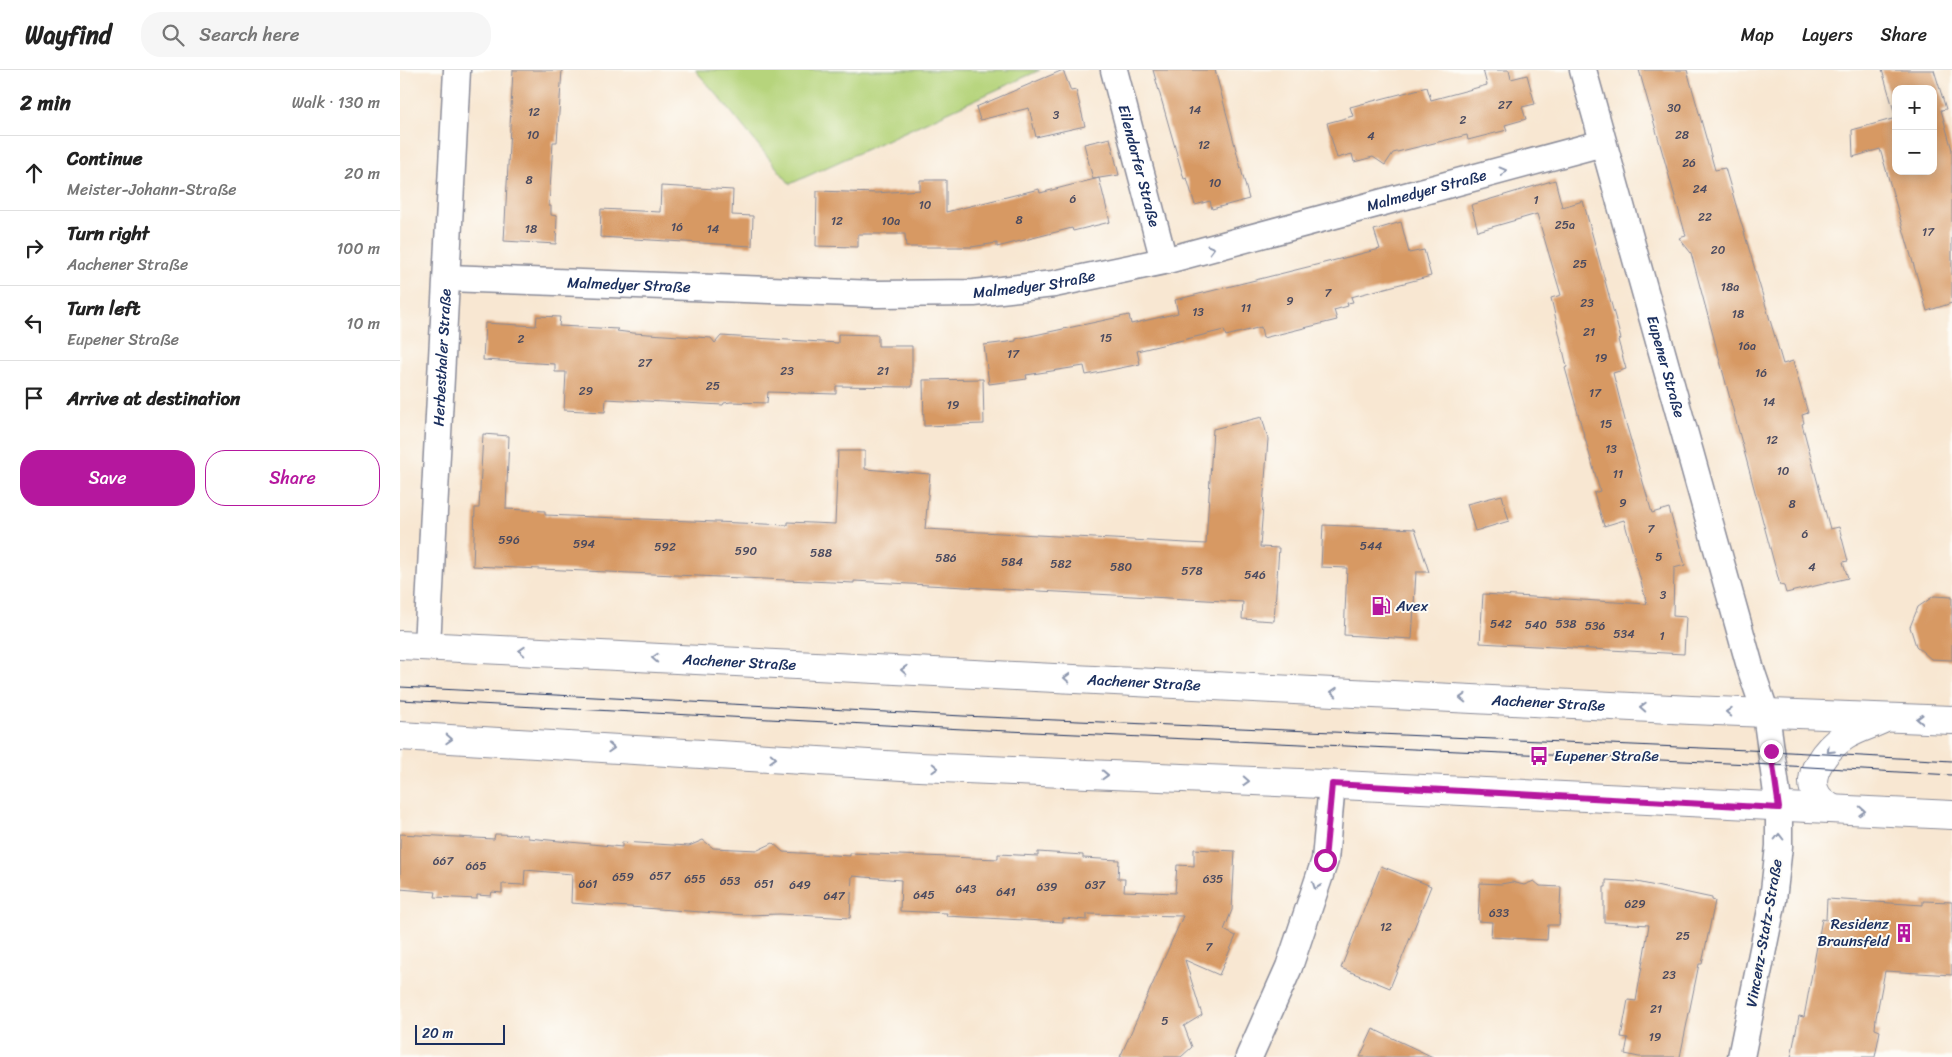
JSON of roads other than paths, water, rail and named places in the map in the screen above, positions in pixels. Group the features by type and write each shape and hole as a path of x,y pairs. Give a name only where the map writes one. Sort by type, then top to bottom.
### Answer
{"main road":[{"name":"Aachener Straße","path":"400,645 1766,714 1952,720"},
{"name":"Aachener Straße","path":"1833,809 1818,797 1813,787 1815,768 1826,754 1845,736 1887,718"},
{"path":"400,736 909,766 1332,784 1779,808 1952,815"}],"street":[{"name":"Herbesthaler Straße","path":"427,646 457,70"},
{"name":"Eilendorfer Straße","path":"1114,70 1164,261"},
{"name":"Eupener Straße","path":"1583,70 1751,670 1766,714 1779,808"},
{"name":"Malmedyer Straße","path":"447,278 877,294 974,292 1054,284 1164,261 1603,143"},
{"path":"1249,1057 1289,966 1325,860 1332,784"},
{"name":"Vincenz-Statz-Straße","path":"1741,1057 1774,892 1779,846 1779,808"}],"tram line":[{"path":"400,687 963,716 1771,751 1952,761"},
{"path":"400,700 963,729 1773,765 1952,775"}],"place":[{"name":"Avex","path":"1381,606"},
{"name":"Eupener Straße","path":"1539,756"},
{"name":"Residenz Braunsfeld","path":"1904,933"}]}
